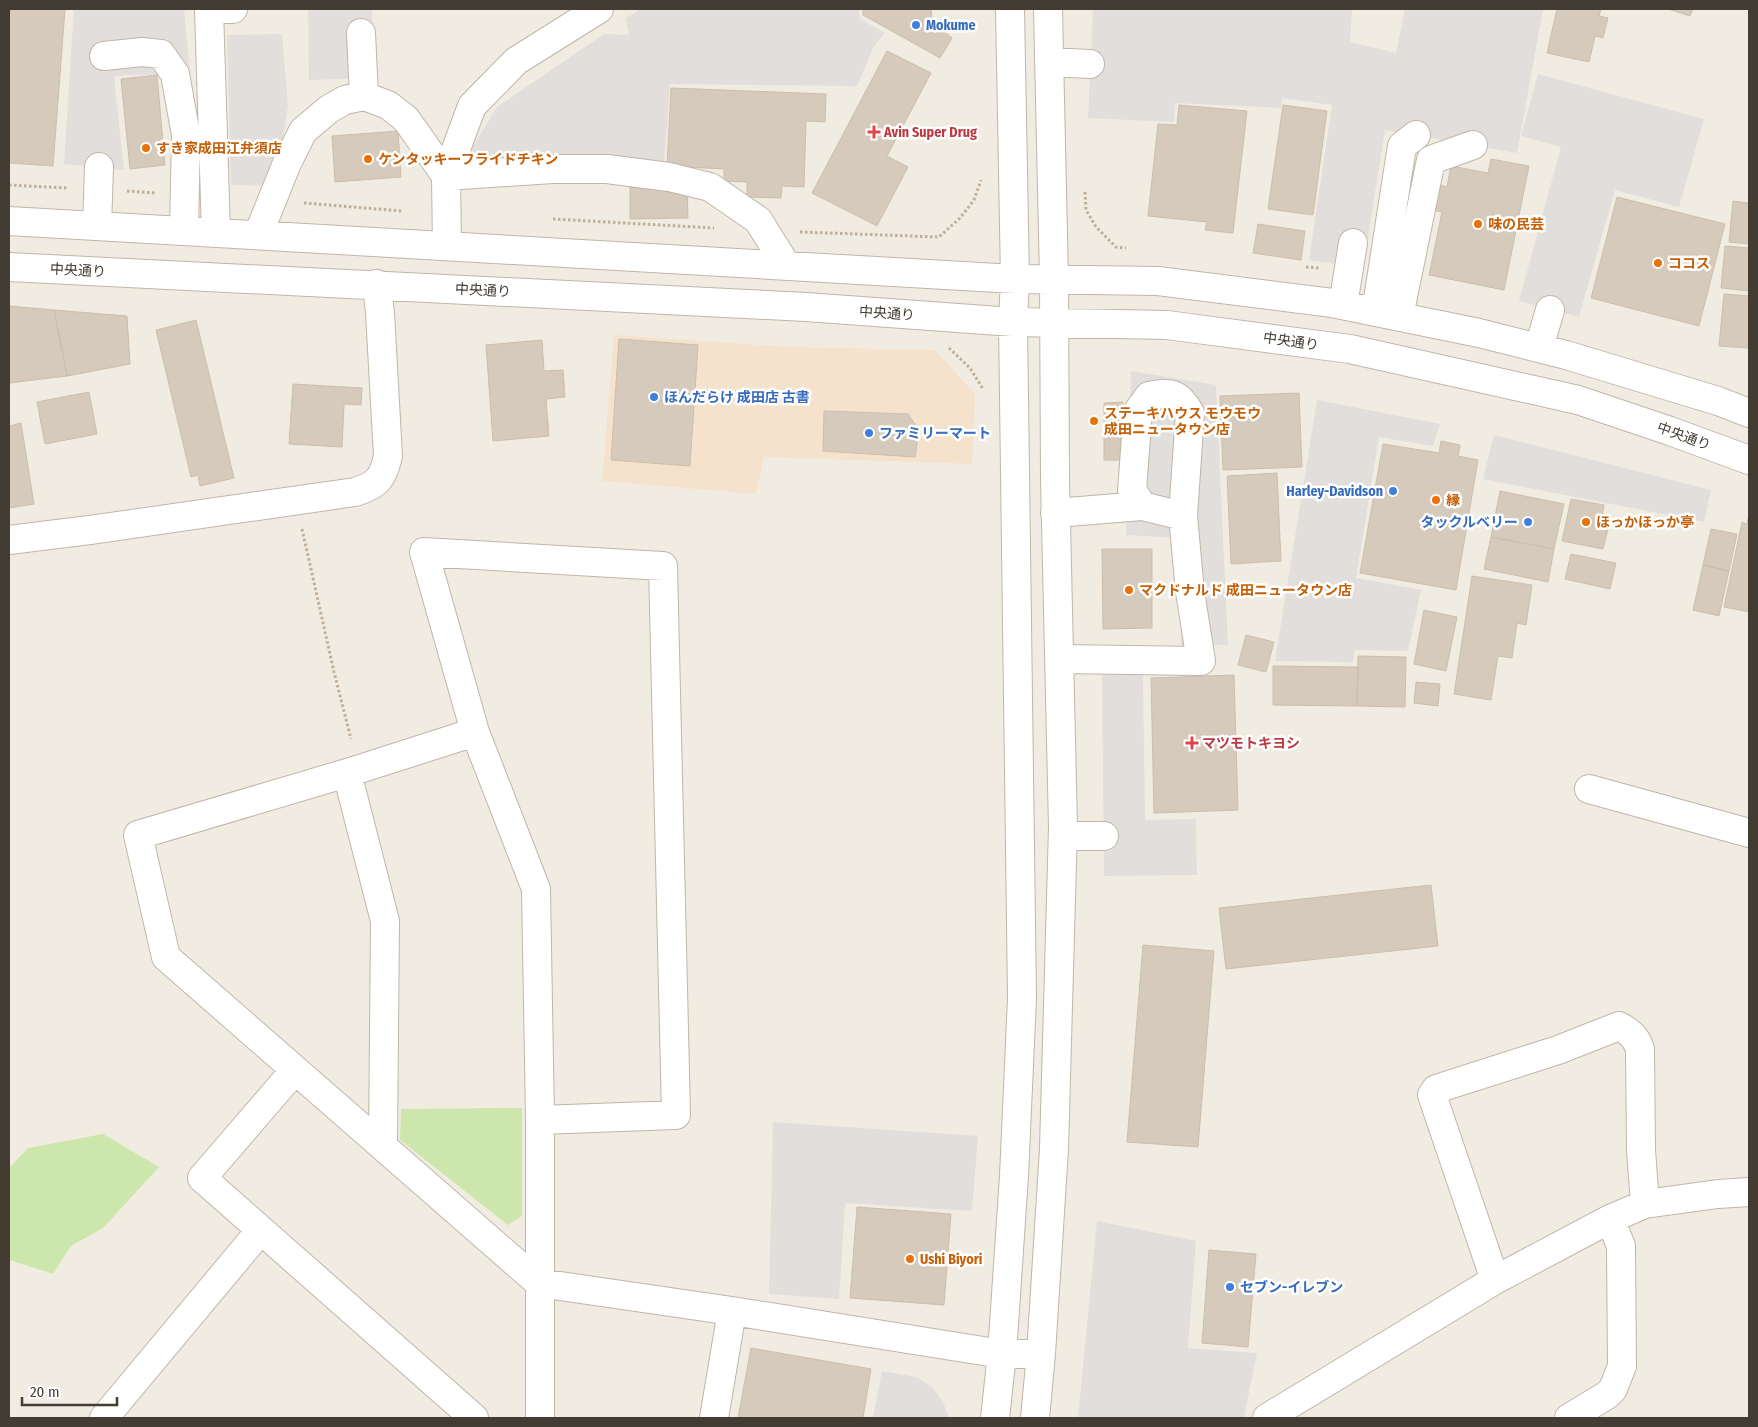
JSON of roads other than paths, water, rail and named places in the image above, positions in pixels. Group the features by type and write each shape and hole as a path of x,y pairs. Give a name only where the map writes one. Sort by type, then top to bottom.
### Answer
{"street":[{"path":"216,233 209,10 233,9"},
{"path":"447,246 446,176 472,106 516,61 599,9"},
{"path":"995,1418 1002,1354 1014,1176 1022,998 1013,322 1015,279 1010,9"},
{"path":"1035,1418 1054,1149 1063,836 1048,9"},
{"path":"360,33 364,96"},
{"path":"104,56 142,52 161,54 175,74 186,135 184,231"},
{"path":"1049,62 1090,64"},
{"path":"258,235 276,166 303,131 329,109 345,100 364,96 388,105 406,119 446,176"},
{"path":"1387,314 1402,146 1416,135"},
{"path":"1387,314 1431,160 1473,145"},
{"path":"97,226 99,167"},
{"path":"446,176 553,169 607,169 669,177 710,187 758,220 786,265"},
{"path":"9,221 1015,279 1158,282 1343,305 1479,333 1539,348 1749,412"},
{"path":"1343,305 1353,242"},
{"name":"中央通り","path":"9,267 796,306 1013,322 1167,325 1350,349 1578,400 1670,430 1749,460"},
{"path":"9,540 355,492 370,487 381,478 388,456 377,284"},
{"path":"1539,348 1550,310"},
{"path":"1060,659 1201,661 1190,592 1183,516 1190,413 1182,399 1168,393 1148,396 1138,411 1132,490 1142,506"},
{"path":"1056,513 1142,506 1183,516"},
{"path":"540,1120 676,1115 664,566 424,552 475,732 536,889 540,1120 540,1418"},
{"path":"475,732 353,771 138,835 166,957 539,1283 732,1310 1002,1354 1041,1354"},
{"path":"353,771 385,920 383,1145"},
{"path":"1589,789 1749,833"},
{"path":"1063,836 1104,836"},
{"path":"1495,1280 1432,1095 1436,1089 1558,1050 1619,1026 1630,1032 1637,1040 1640,1049 1645,1204"},
{"path":"295,1070 202,1178 474,1418"},
{"path":"1267,1418 1495,1280 1610,1219 1645,1204 1718,1194 1749,1192"},
{"path":"1569,1418 1607,1395 1613,1389 1622,1366 1621,1246 1610,1219"},
{"path":"104,1418 260,1230"},
{"path":"714,1418 732,1310"}],"place":[{"name":"Mokume","path":"916,25"},
{"name":"Avin Super Drug","path":"874,132"},
{"name":"すき家成田江弁須店","path":"146,148"},
{"name":"ケンタッキーフライドチキン","path":"368,159"},
{"name":"味の民芸","path":"1478,224"},
{"name":"ココス","path":"1658,263"},
{"name":"ほんだらけ 成田店 古書","path":"654,397"},
{"name":"ステーキハウス モウモウ 成田ニュータウン店","path":"1094,421"},
{"name":"ファミリーマート","path":"869,433"},
{"name":"Harley-Davidson","path":"1393,491"},
{"name":"縁","path":"1436,500"},
{"name":"タックルベリー","path":"1528,522"},
{"name":"ほっかほっか亭","path":"1586,522"},
{"name":"マクドナルド 成田ニュータウン店","path":"1129,590"},
{"name":"マツモトキヨシ","path":"1192,743"},
{"name":"Ushi Biyori","path":"910,1259"},
{"name":"セブン-イレブン","path":"1230,1287"}]}
